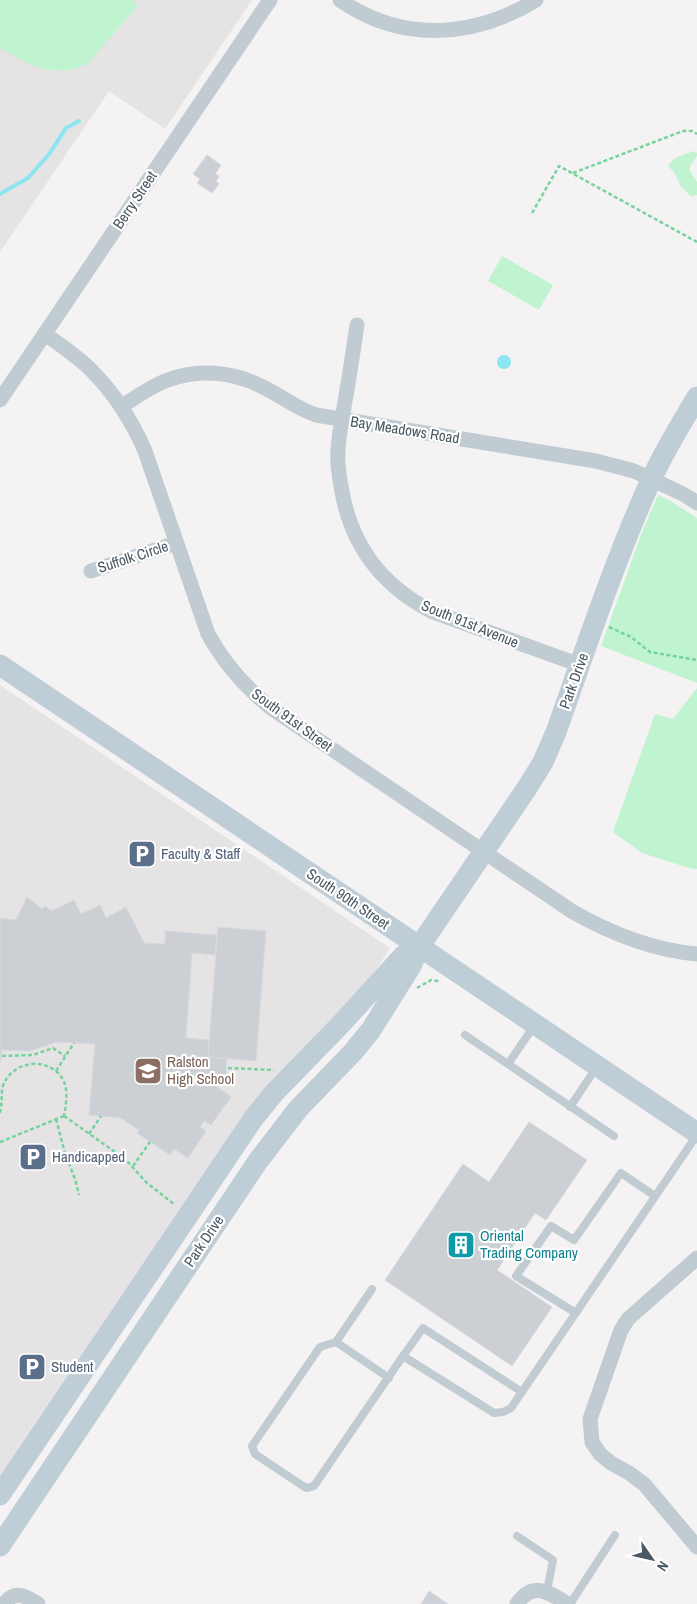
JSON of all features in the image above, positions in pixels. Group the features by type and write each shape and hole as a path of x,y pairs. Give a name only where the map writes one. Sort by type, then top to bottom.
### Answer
{"street":[{"name":"Berry Street","path":"0,400 270,0"},
{"path":"340,0 365,14 386,22 411,28 438,31 492,22 522,9 536,0"},
{"name":"South 91st Avenue","path":"357,325 342,420 338,466 344,505 350,524 359,544 370,561 384,578 408,598 433,612 580,664"},
{"name":"South 91st Street","path":"45,334 90,369 111,392 137,433 146,450 208,634 224,661 245,686 271,708 573,912 606,930 632,940 663,949 697,954"},
{"name":"Bay Meadows Road","path":"121,407 166,380 196,373 210,373 245,379 262,386 302,410 316,415 596,461 634,471 697,503"},
{"name":"Park Drive","path":"0,1546 258,1161 298,1109 353,1052 371,1030 411,966 420,947 543,762 556,732 622,548 651,478 697,398"},
{"name":"Suffolk Circle","path":"91,571 176,543"},
{"name":"South 90th Street","path":"0,665 697,1134"},
{"name":"Park Drive","path":"0,1495 253,1119 274,1093 403,956 420,947"},
{"path":"697,1258 628,1319 621,1330 590,1419 592,1442 600,1454 644,1484 697,1547"},
{"path":"520,1599 535,1590 547,1591 569,1604"},
{"path":"10,1599 25,1595 38,1604"}],"lane":[{"path":"508,1064 535,1025"},
{"path":"465,1035 614,1136"},
{"path":"570,1107 598,1066"},
{"path":"403,1356 494,1413 511,1408 697,1134"},
{"path":"576,1313 516,1276 551,1226 574,1240 621,1173 655,1196"},
{"path":"372,1289 336,1342 320,1347 252,1446 254,1454 306,1488 314,1486 423,1328 522,1392"},
{"path":"336,1342 388,1378"},
{"path":"569,1604 615,1535"},
{"path":"517,1536 553,1560 547,1591"}],"path":[{"path":"573,174 683,131 692,131 697,134"},
{"path":"532,213 559,166 697,242"},
{"path":"607,626 631,637 650,652 697,660"},
{"path":"56,1071 74,1043"},
{"path":"2,1056 33,1054 53,1048 65,1056"},
{"path":"0,1113 4,1081 18,1068 28,1064 38,1064 56,1071 62,1079 66,1090 64,1116"},
{"path":"228,1068 283,1070"},
{"path":"0,1142 64,1116"},
{"path":"64,1116 133,1166 155,1191 181,1209"},
{"path":"89,1134 101,1116"},
{"path":"56,1119 65,1153 76,1179 79,1195"},
{"path":"133,1166 150,1142"}],"shaded area":[{"path":"0,0 252,0 165,129 109,91 0,252"},
{"name":"Ralston High School","path":"0,685 390,948 341,1024 253,1119 0,1495"}],"green space":[{"path":"0,0 132,0 138,6 87,64 63,71 31,65 0,48"},
{"path":"693,151 697,153 697,156 690,166 690,171 697,182 697,195 691,196 681,187 674,172 668,166 675,158"},
{"path":"502,256 553,285 539,310 488,281"},
{"path":"658,495 697,518 697,683 601,646 641,535"},
{"path":"697,688 697,869 642,853 613,832 655,714 673,719"}],"water":[{"path":"501,355 507,355 511,362 507,369 501,369 497,365 497,359"}],"building":[{"path":"207,155 221,165 215,174 219,176 216,181 219,184 212,193 197,183 200,179 193,174"},
{"name":"Ralston High School","path":"27,897 42,909 45,906 52,911 74,900 81,914 100,905 106,918 126,907 144,943 165,944 165,931 217,935 215,955 192,953 186,1038 209,1040 208,1057 227,1059 226,1076 223,1076 216,1086 231,1097 211,1125 204,1121 200,1127 206,1131 188,1158 174,1149 170,1155 137,1133 139,1130 121,1118 89,1115 95,1044 57,1042 30,1051 2,1050 0,1065 0,918 16,920"},
{"path":"218,927 266,931 256,1061 208,1057"},
{"name":"Oriental Trading Company","path":"529,1122 587,1160 546,1220 535,1213 497,1270 552,1307 512,1366 385,1280 463,1164 489,1182"},
{"path":"429,1591 448,1604 421,1604"}],"waterway":[{"path":"0,194 28,178 50,153 66,128 79,121"}],"place":[{"name":"Faculty & Staff","path":"142,854"},
{"name":"Ralston High School","path":"148,1071"},
{"name":"Handicapped","path":"33,1157"},
{"name":"Oriental Trading Company","path":"461,1245"},
{"name":"Student","path":"32,1367"}]}
